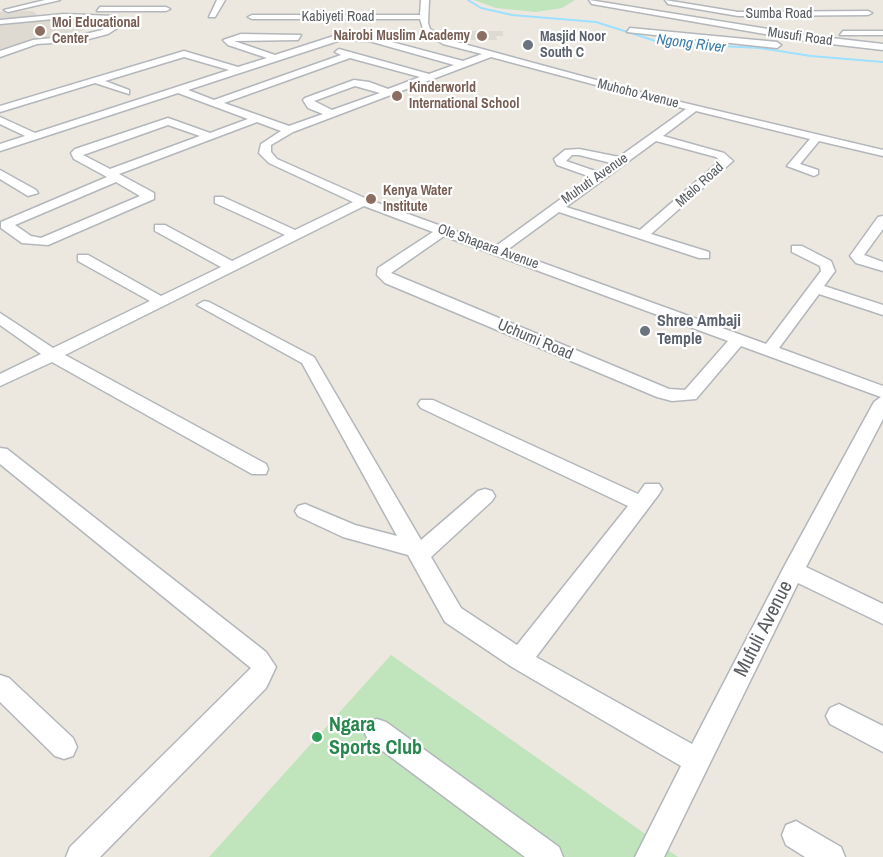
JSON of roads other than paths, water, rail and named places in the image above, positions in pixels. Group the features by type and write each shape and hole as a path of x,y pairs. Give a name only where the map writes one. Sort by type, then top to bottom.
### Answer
{"street":[{"path":"0,22 56,0"},
{"path":"91,3 101,0"},
{"path":"70,8 164,11 175,0"},
{"path":"212,15 221,0"},
{"path":"424,17 425,0"},
{"name":"Musufi Road","path":"607,0 588,3 883,47"},
{"name":"Sumba Road","path":"661,1 738,14 868,13"},
{"path":"874,4 857,5 879,18"},
{"path":"285,17 288,9"},
{"path":"0,11 16,14 113,18 121,23 113,29 89,36 62,42 36,42 0,54"},
{"path":"0,16 16,14"},
{"name":"Kabiyeti Road","path":"252,17 424,17"},
{"name":"Muhoho Avenue","path":"424,17 428,32 436,38 488,55 694,108 883,153"},
{"path":"671,25 682,17"},
{"path":"630,30 788,46"},
{"path":"811,49 817,36 883,33"},
{"path":"275,58 227,40 241,37 298,37"},
{"path":"0,148 335,38 355,37 462,64"},
{"path":"329,49 429,77"},
{"path":"829,51 883,56"},
{"path":"0,109 184,54 238,70"},
{"path":"214,103 350,55"},
{"name":"Ole Shapara Avenue","path":"488,55 289,130 266,144 264,149 268,157 363,202 883,392"},
{"path":"360,78 391,67"},
{"path":"95,80 126,92"},
{"path":"330,113 307,102 311,98 354,83 366,84 387,92"},
{"path":"179,90 289,130"},
{"name":"Muhuti Avenue","path":"497,250 694,108"},
{"path":"209,136 173,122 165,122 77,153 78,157 114,175 150,196 43,242 27,240 6,225 11,220 114,175 256,119"},
{"path":"0,120 35,137"},
{"name":"Mtelo Road","path":"642,235 727,161 720,155 655,137"},
{"path":"814,172 793,166 817,137"},
{"path":"598,176 565,165 560,159 569,152 579,152 620,161"},
{"path":"0,174 32,193"},
{"path":"219,200 297,236"},
{"path":"0,381 363,202"},
{"path":"555,207 704,255"},
{"path":"883,220 857,256 861,260 883,267"},
{"path":"160,228 232,267"},
{"name":"Uchumi Road","path":"443,231 393,263 383,271 384,275 390,280 663,393 672,396 690,395 738,339"},
{"path":"769,351 816,288 828,267 796,249"},
{"path":"83,258 162,302"},
{"path":"816,288 883,310"},
{"path":"182,293 308,360 453,615 520,660 697,761"},
{"path":"0,318 52,356 259,469"},
{"name":"Mufuli Avenue","path":"649,857 793,571 883,402"},
{"path":"427,404 646,496 520,660"},
{"path":"5,465 258,659 264,667 257,680 80,857"},
{"path":"417,552 485,496"},
{"path":"305,511 350,531 417,552"},
{"path":"793,571 883,615"},
{"path":"5,700 64,747"},
{"path":"839,716 883,740"},
{"path":"377,731 549,857"},
{"path":"796,835 831,857"}],"waterway":[{"name":"Ngong River","path":"468,0 481,8 512,15 596,22 662,43 760,48 811,56 883,62"}],"place":[{"name":"Moi Educational Center","path":"40,31"},
{"name":"Nairobi Muslim Academy","path":"482,36"},
{"name":"Masjid Noor South C","path":"528,45"},
{"name":"Kinderworld International School","path":"397,96"},
{"name":"Kenya Water Institute","path":"371,199"},
{"name":"Shree Ambaji Temple","path":"645,331"},
{"name":"Ngara Sports Club","path":"317,737"}]}
